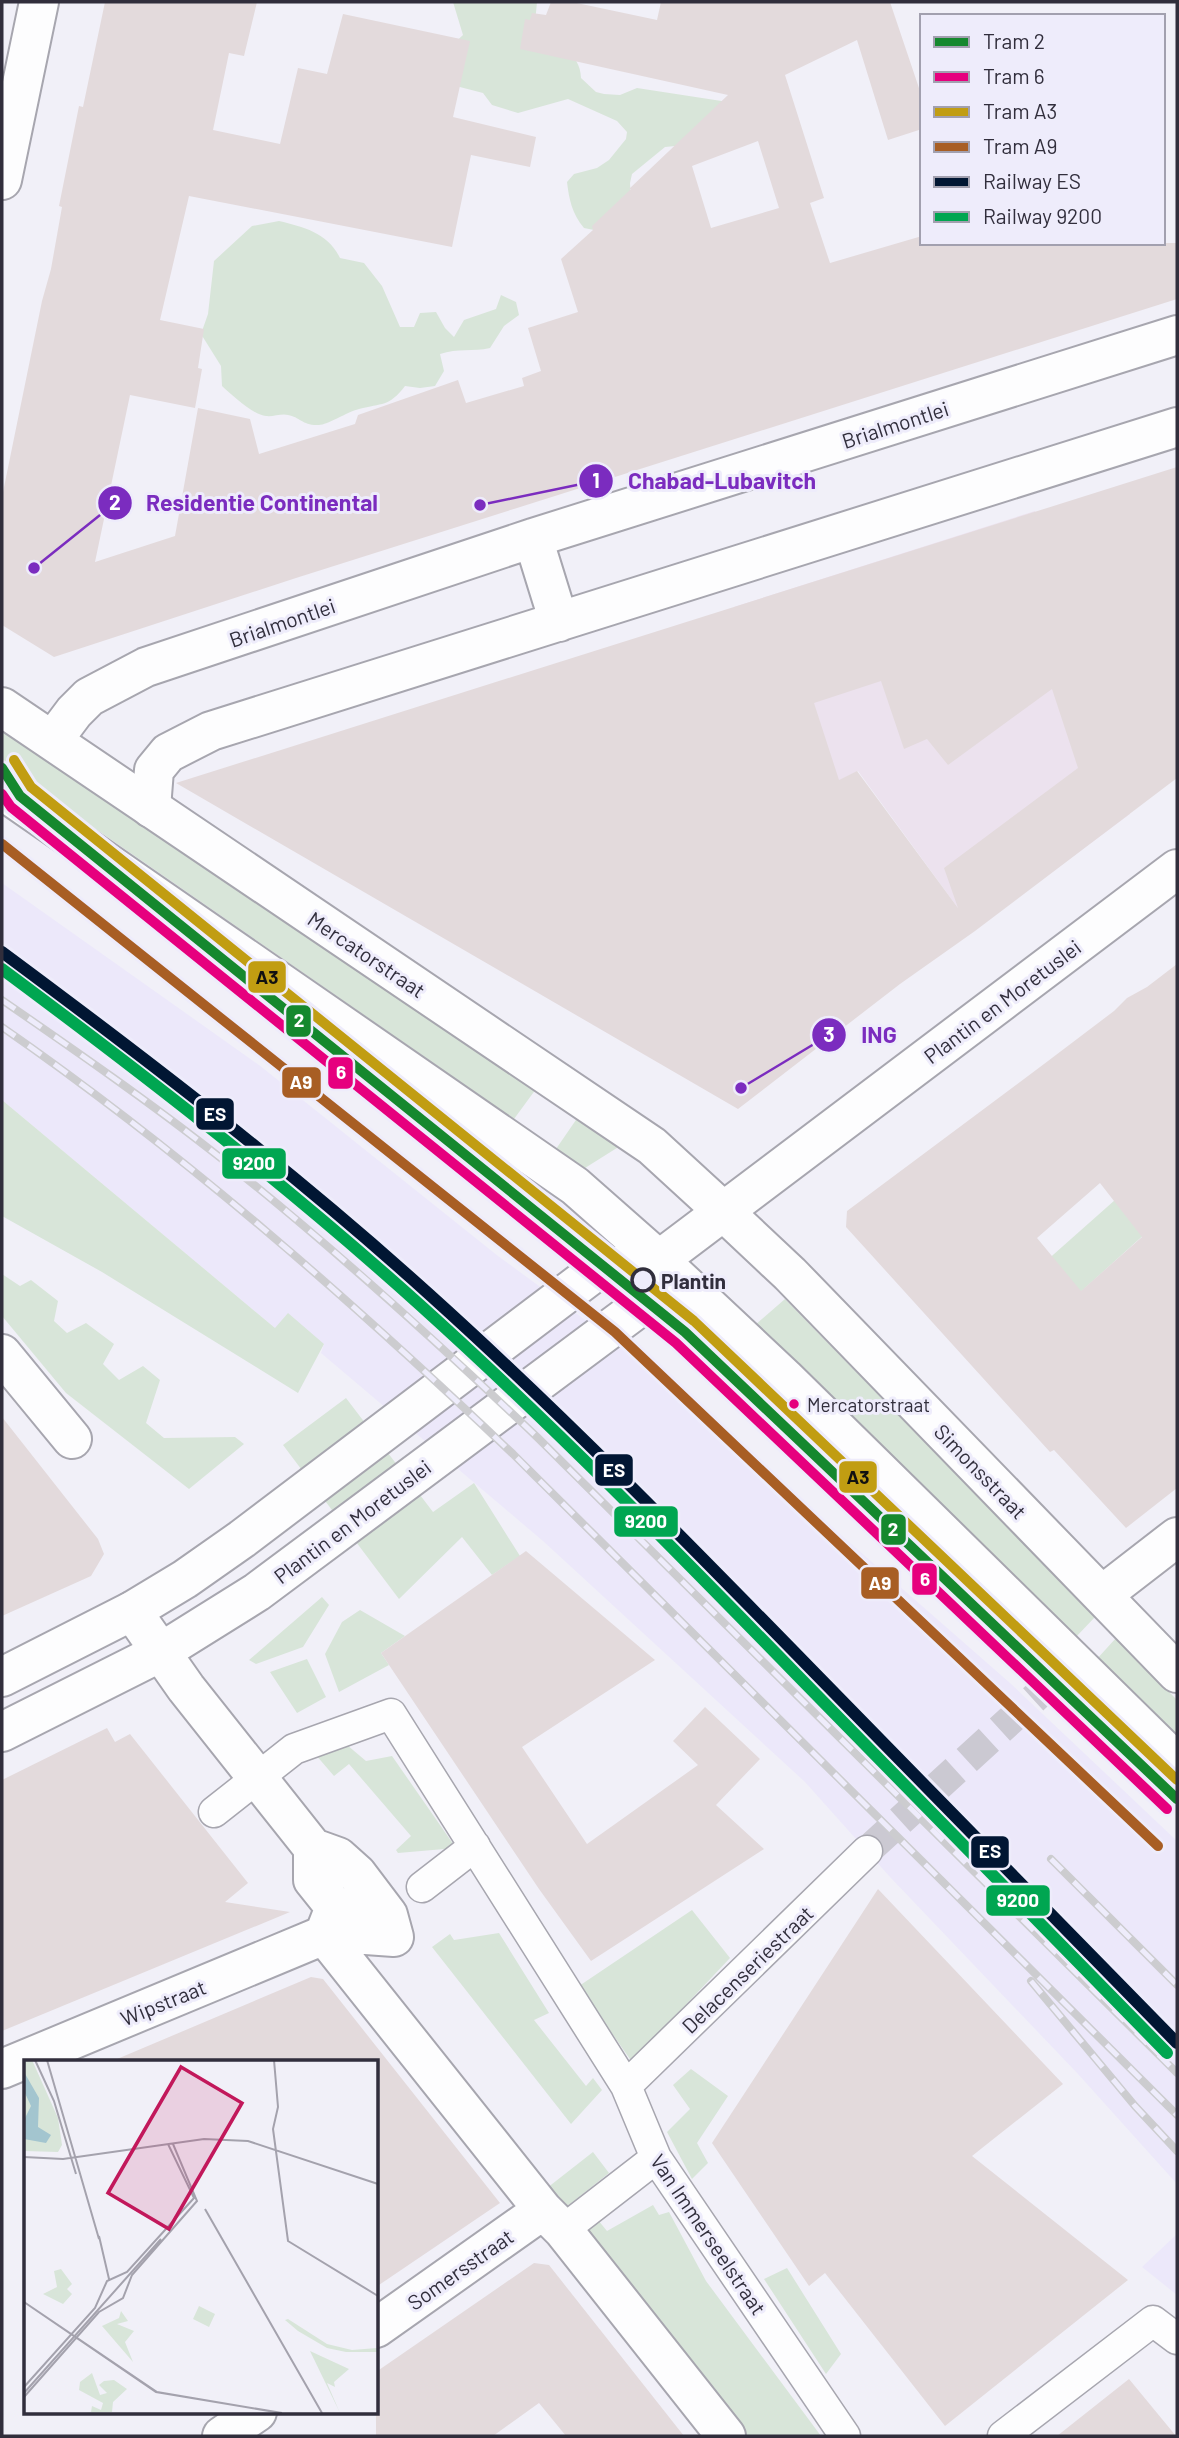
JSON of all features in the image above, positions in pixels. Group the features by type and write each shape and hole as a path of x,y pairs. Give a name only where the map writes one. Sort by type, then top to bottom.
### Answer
{"street":[{"path":"2,180 39,2"},
{"name":"Brialmontlei","path":"53,740 89,697 146,667 533,538 1177,335"},
{"path":"151,808 154,770 168,753 211,731 1177,427"},
{"path":"533,538 559,622"},
{"name":"Mercatorstraat","path":"2,707 652,1146 724,1212"},
{"path":"2,790 575,1186 785,1378 1177,1763"},
{"name":"Plantin en Moretuslei","path":"2,1677 132,1611 185,1579 242,1539 600,1268 659,1260 1177,869"},
{"name":"Simonsstraat","path":"724,1212 796,1280 1177,1673"},
{"name":"Plantin en Moretuslei","path":"2,1732 161,1652 257,1592 638,1308 659,1260"},
{"path":"2,1354 72,1439"},
{"path":"1102,1595 1177,1537"},
{"path":"132,1611 190,1695 313,1848 338,1857 357,1874 388,1915 394,1937 366,1934 330,1921"},
{"name":"Van Immerseelstraat","path":"214,1812 294,1749 391,1714 626,2086 656,2158 845,2436"},
{"path":"422,1887 475,1846"},
{"path":"313,1848 313,1880 330,1921 553,2220 726,2436"},
{"name":"Delacenseriestraat","path":"626,2086 867,1852"},
{"name":"Wipstraat","path":"2,2069 330,1921"},
{"path":"553,2220 656,2158"},
{"name":"Somersstraat","path":"378,2327 553,2220"},
{"path":"1003,2436 1153,2321 1177,2339"},
{"path":"222,2436 254,2414"}],"shaded area":[{"path":"453,2 537,2 535,23 571,54 580,69 581,78 596,92 620,95 637,88 728,102 716,142 665,147 632,174 631,200 604,232 584,228 572,206 567,182 574,174 597,168 609,160 626,139 627,132 617,121 568,99 518,113 492,105 483,93 456,86 448,49 463,35"},
{"path":"279,221 314,232 335,249 340,258 364,263 382,286 400,327 414,327 420,313 436,312 454,337 464,320 496,309 501,295 516,302 519,315 504,326 490,348 440,354 444,371 435,386 405,386 389,401 323,424 309,424 286,415 261,415 222,386 221,366 201,334 208,314 214,261 252,226"},
{"path":"1035,511 1130,814 974,930 858,771 824,788 734,607"},
{"path":"2,729 536,1089 514,1119 2,764"},
{"path":"2,883 259,1065 498,1256 666,1379 1010,1683 1177,1841 1177,2184 1078,2074 890,1877 805,1782 543,1541 321,1353 324,1344 275,1328 2,1100"},
{"path":"2,1100 275,1328 288,1313 324,1344 298,1393 102,1272 2,1216"},
{"path":"578,1117 620,1146 585,1168 556,1149"},
{"path":"1177,1145 1177,1205 1076,1296 1027,1278"},
{"path":"2,1274 20,1286 31,1280 58,1301 54,1321 67,1333 86,1323 114,1344 103,1364 119,1380 143,1366 160,1380 146,1423 164,1438 235,1437 244,1444 189,1489 66,1393 2,1316"},
{"path":"785,1299 1095,1617 1075,1638 755,1325"},
{"path":"346,1398 433,1512 474,1483 520,1556 492,1575 462,1537 399,1599 283,1445"},
{"path":"322,1597 329,1605 303,1647 256,1664 249,1660"},
{"path":"360,1610 405,1636 381,1653 389,1665 339,1692 325,1654 342,1622"},
{"path":"1116,1638 1177,1700 1177,1742 1096,1660"},
{"path":"307,1659 326,1697 297,1713 270,1672"},
{"path":"347,1745 366,1761 392,1756 456,1848 398,1853 396,1850 411,1836 349,1764 334,1776 315,1754"},
{"path":"692,1910 730,1958 632,2062 579,1986"},
{"path":"499,1933 549,2013 534,2020 586,2086 593,2078 602,2090 571,2124 432,1947 450,1934 454,1940"},
{"path":"691,2069 728,2096 697,2143 708,2163 692,2179 667,2132 690,2109 673,2085"},
{"path":"593,2152 609,2173 564,2209 547,2188"},
{"path":"653,2205 659,2215 669,2212 706,2281 821,2436 745,2436 584,2229 598,2220 607,2231"},
{"path":"1177,2234 1177,2295 1142,2267"},
{"path":"787,2268 841,2354 826,2374 764,2279"}],"building":[{"path":"105,2 257,2 244,56 229,53 213,130 280,144 298,68 327,74 343,14 470,41 453,117 536,137 530,167 471,155 452,247 189,196 160,320 204,329 198,368 202,369 195,408 130,395 95,562 175,536 198,408 250,419 259,454 355,424 358,415 458,380 466,403 524,386 522,378 541,371 528,328 578,312 561,259 593,230 592,226 629,189 728,95 520,49 525,19 530,20 532,13 546,15 551,2 572,2 657,20 661,2 890,2 920,91 920,130 888,140 857,40 785,75 824,198 810,203 830,263 920,237 920,245 1177,243 1177,299 54,657 2,625 2,497 51,269 62,207 59,206 79,106 83,107","holes":["758,141 779,208 711,228 692,166"]},
{"path":"1177,467 1177,778 975,931 900,984 738,1109 176,783","holes":["881,681 904,749 927,739 948,765 1052,689 1078,768 944,868 958,908 857,771 839,780 814,703"]},
{"path":"1177,964 1177,1488 1126,1528 1054,1450 1050,1452 846,1227 847,1211 1114,1011 1127,998 1147,987","holes":["1100,1183 1142,1237 1081,1291 1037,1238"]},
{"path":"2,1417 98,1539 104,1554 91,1576 2,1616"},
{"path":"526,1551 655,1660 522,1747 587,1844 698,1765 673,1741 705,1707 760,1759 716,1805 764,1849 591,1961 539,1889 381,1653"},
{"path":"107,1728 115,1742 130,1734 248,1883 225,1902 290,1912 2,2031 2,1780"},
{"path":"878,1889 1063,2084 972,2156 1128,2280 945,2426 825,2273 809,2286 712,2143"},
{"path":"311,1977 323,1979 500,2203 378,2286 378,2060 115,2060"},
{"path":"534,2263 549,2265 684,2436 566,2436 539,2403 493,2436 376,2436 378,2371"},
{"path":"1129,2379 1176,2436 1057,2436"}],"tunnel":[{"path":"867,1851 1039,1694"}],"railway":[{"path":"2,1000 222,1159 422,1329 537,1437 1177,2073"},
{"path":"2,1027 202,1178 329,1285 452,1397 513,1454 1177,2115"},
{"path":"1051,1859 1177,1985"},
{"path":"1031,1981 1135,2106 1177,2151"}],"tram line":[{"name":"A3","path":"14,760 31,787 694,1321 1177,1780"},
{"name":"2","path":"2,768 20,796 685,1332 1177,1799"},
{"name":"6","path":"2,794 11,807 676,1343 1167,1809"},
{"name":"A9","path":"2,844 615,1332 1158,1846"}],"rail line":[{"name":"ES","path":"2,952 274,1161 379,1249 479,1340 670,1526 1177,2043"},
{"name":"9200","path":"2,969 267,1174 370,1260 469,1350 658,1534 1167,2053"}],"place":[{"name":"Chabad-Lubavitch","path":"480,505"},
{"name":"Residentie Continental","path":"34,568"},
{"name":"ING","path":"741,1088"},
{"name":"Plantin","path":"643,1280"},
{"name":"Mercatorstraat","path":"794,1404"}]}
